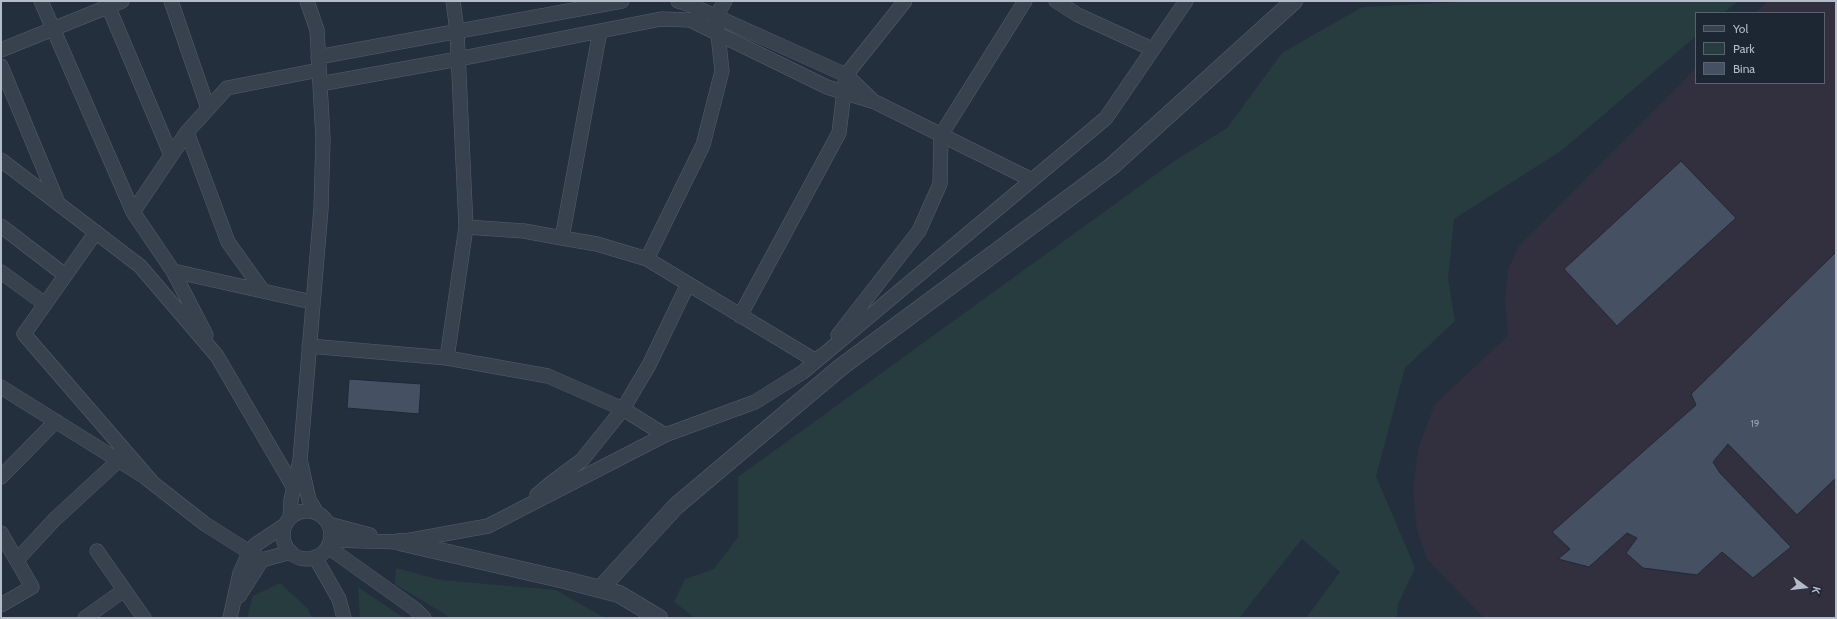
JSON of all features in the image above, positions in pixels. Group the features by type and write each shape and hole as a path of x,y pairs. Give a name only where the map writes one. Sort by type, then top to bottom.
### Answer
{"street":[{"path":"42,1 133,212 173,271 218,356 294,488"},
{"path":"1,50 53,29 107,4 122,1"},
{"path":"171,1 208,108"},
{"path":"307,1 317,30 323,139 321,209 312,302 300,460 283,540 291,552 303,559 315,558 322,554 329,544 331,532 329,524"},
{"path":"447,358 466,227 457,32 453,1"},
{"path":"133,212 187,132 227,88 319,70 457,32 622,1"},
{"path":"678,1 716,16 846,75 875,102"},
{"path":"647,259 703,145 722,72 716,33 716,16 725,1"},
{"path":"740,316 838,133 846,75 905,1"},
{"path":"816,361 873,291 919,231 940,184 941,135 1025,1"},
{"path":"1056,1 1078,15 1152,49"},
{"path":"329,544 400,542 488,526 665,435 755,402 803,372 1106,118 1186,1"},
{"path":"600,589 676,506 841,367 1112,166 1294,1"},
{"path":"107,4 171,155"},
{"path":"319,70 458,59 661,19 690,20 827,87 875,102 1032,180"},
{"path":"562,238 600,31"},
{"path":"1,66 58,204"},
{"path":"187,132 228,242 263,291"},
{"path":"1,160 140,266 218,356"},
{"path":"1,226 65,275"},
{"path":"466,227 524,231 597,244 647,259 816,361"},
{"path":"96,232 24,334 152,482"},
{"path":"173,271 312,302"},
{"path":"1,272 45,304"},
{"path":"524,508 551,483 582,460 623,409 649,365 688,284"},
{"path":"309,346 447,358 548,376 623,409 665,435"},
{"path":"1,387 119,460 152,482 205,524 262,560"},
{"path":"1,477 56,421"},
{"path":"17,560 54,520 119,460"},
{"path":"300,460 309,500 317,513 329,524 619,594 659,618"},
{"path":"231,614 240,573 255,545 302,511 317,513"},
{"path":"1,533 32,587 1,605"},
{"path":"329,544 415,609 424,618"},
{"path":"98,551 144,618"},
{"path":"231,614 248,580 262,560 291,552"},
{"path":"315,558 340,599 344,618"},
{"path":"85,618 124,590"}],"shaded area":[{"path":"1768,1 1836,1 1836,618 1484,618 1427,559 1417,530 1413,490 1418,449 1435,404 1508,336 1505,301 1508,269 1519,246 1695,69 1695,84 1825,84 1825,12 1756,12"}],"green space":[{"path":"1481,1 1738,1 1725,12 1695,12 1695,37 1561,151 1454,219 1448,278 1455,321 1405,368 1376,476 1415,568 1398,604 1397,618 1306,618 1340,572 1302,539 1239,618 695,618 674,602 685,579 714,569 738,537 738,477 1173,162 1227,128 1282,53 1362,7"},
{"path":"396,568 441,580 556,590 605,618 451,618 395,584"},
{"path":"280,583 307,608 312,618 247,618 253,596"},
{"path":"358,587 404,618 360,618"}],"building":[{"path":"1681,161 1736,218 1617,326 1564,269"},
{"path":"1836,252 1836,478 1797,515 1728,444 1713,462 1720,473 1791,547 1753,578 1722,552 1697,575 1643,568 1626,553 1637,538 1627,533 1589,567 1558,559 1570,549 1552,532 1696,405 1691,394"},
{"path":"349,379 421,384 419,414 347,408"}]}
